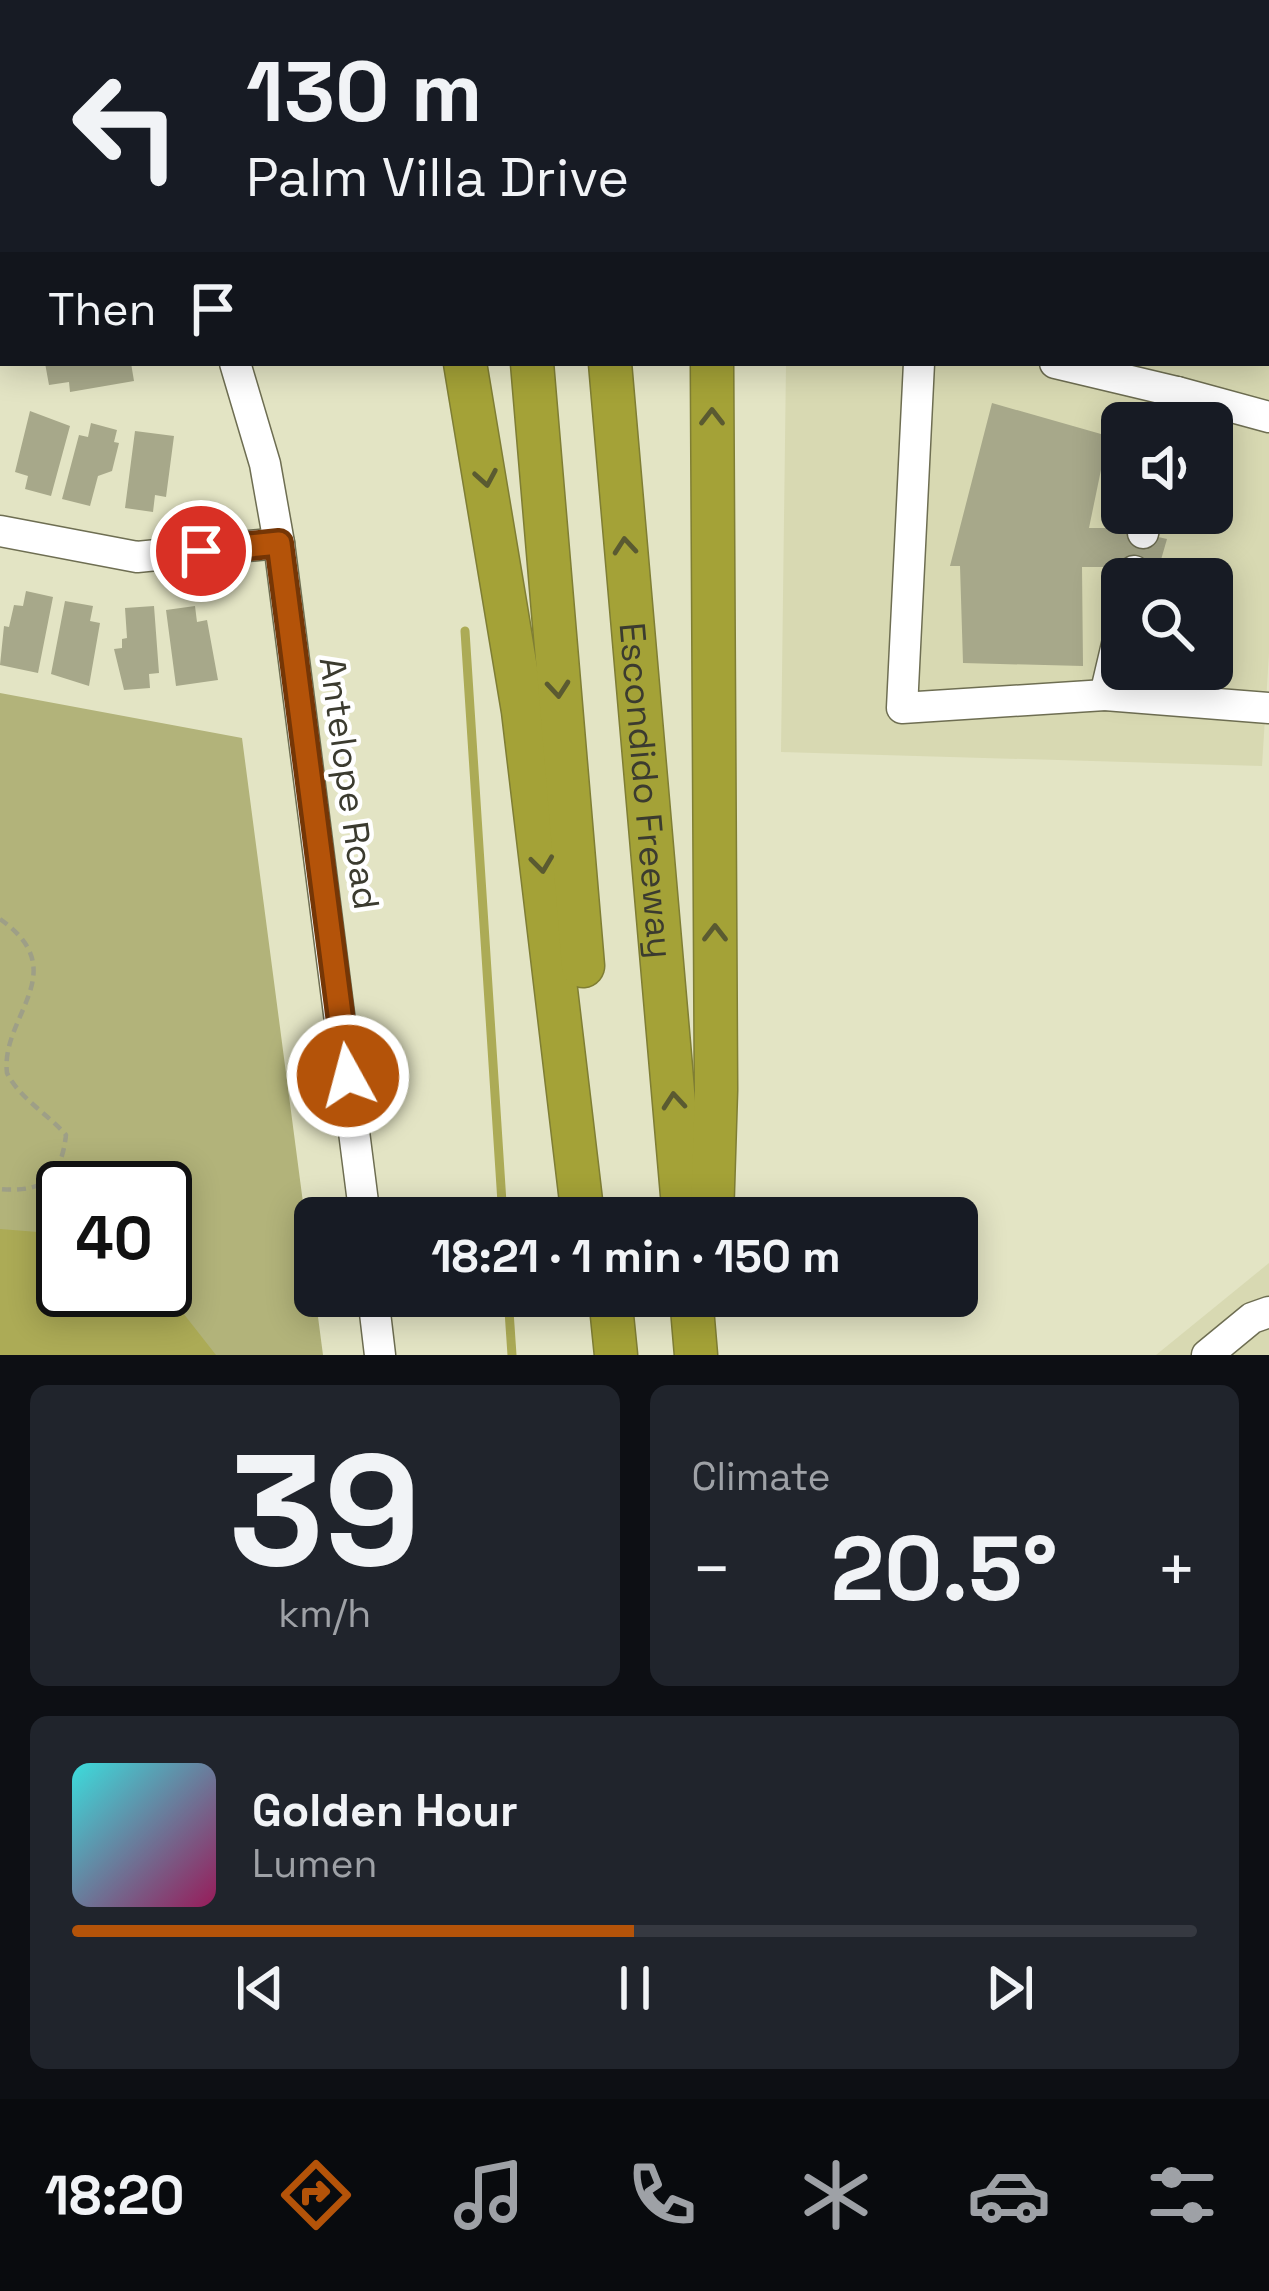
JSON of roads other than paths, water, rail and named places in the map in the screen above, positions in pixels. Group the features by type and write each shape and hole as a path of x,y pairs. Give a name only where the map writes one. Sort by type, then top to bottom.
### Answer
{"highway":[{"path":"466,366 523,711 581,1197"},
{"path":"532,366 603,1197"},
{"name":"Escondido Freeway","path":"610,366 682,1197"},
{"path":"712,366 713,1197"},
{"path":"612,1317 616,1355"}],"street":[{"name":"Antelope Road","path":"236,366 265,464 279,543 361,1197"},
{"path":"919,366 902,707 1105,695 1269,708"},
{"path":"1063,366 1157,402"},
{"path":"1233,414 1269,417"},
{"path":"0,531 137,557 279,543"},
{"path":"1105,695 1106,690"},
{"path":"1207,1355 1252,1318 1269,1312"},
{"path":"376,1317 380,1355"}],"waterway":[{"path":"465,631 502,1197"},
{"path":"509,1317 512,1355"}]}
